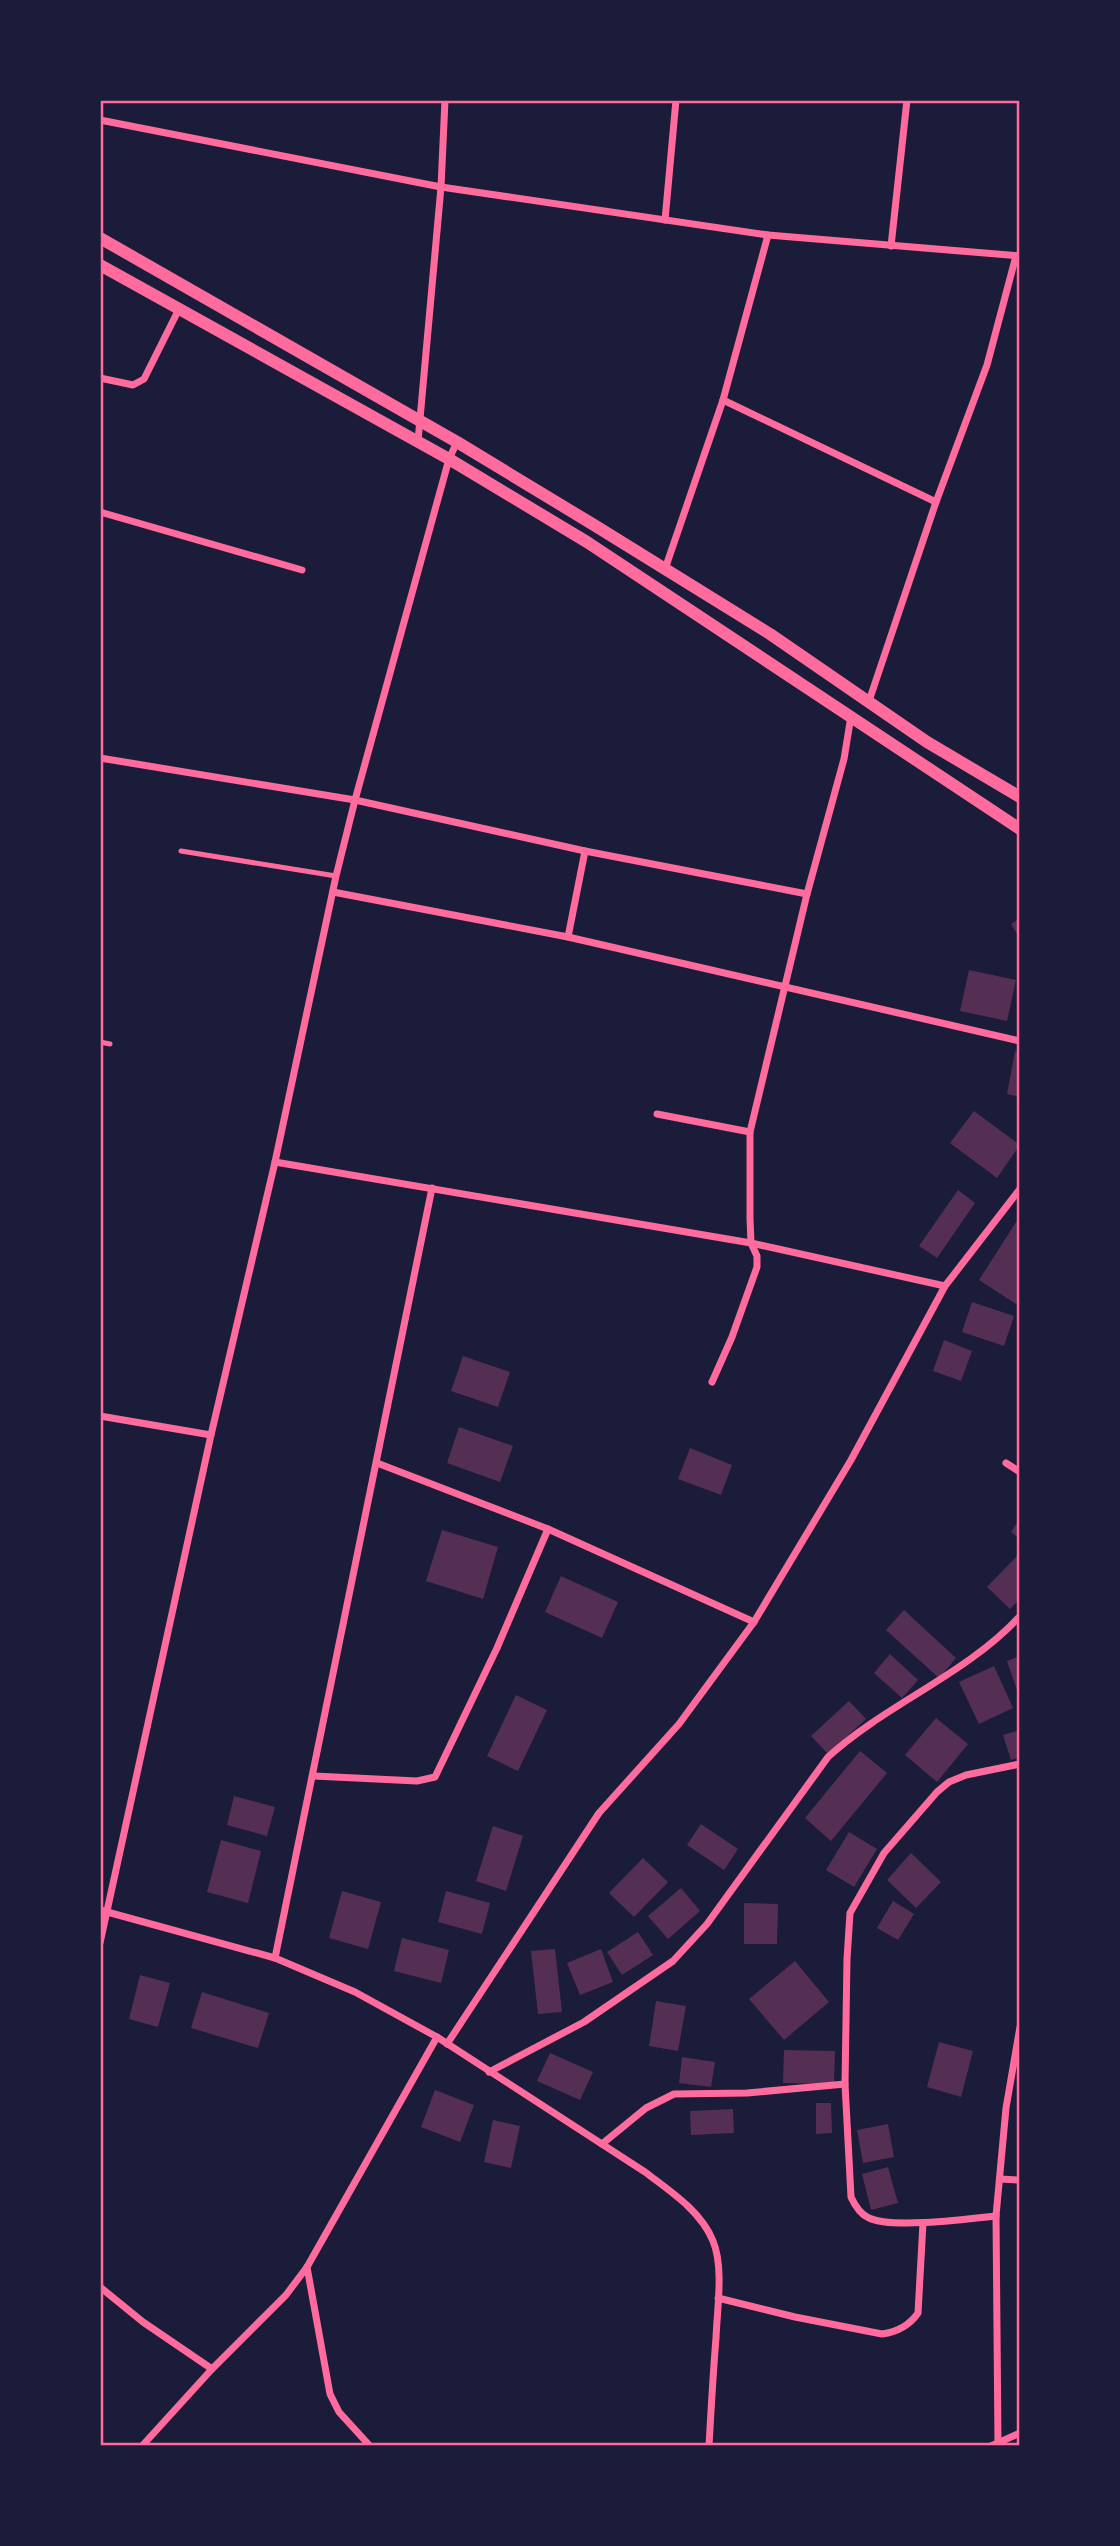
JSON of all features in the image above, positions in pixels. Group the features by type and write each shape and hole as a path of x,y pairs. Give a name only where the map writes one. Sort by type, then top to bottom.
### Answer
{"street":[{"path":"418,442 441,187 444,100"},
{"path":"665,220 676,100"},
{"path":"891,246 907,100"},
{"path":"100,120 441,187 768,234 1018,256 987,365 936,502 869,701"},
{"path":"665,569 723,400 768,234"},
{"path":"100,237 457,442 594,525 770,634 927,741 1020,797"},
{"path":"100,265 449,459 587,542 1020,829"},
{"path":"100,378 133,385 144,379 179,309"},
{"path":"723,400 936,502"},
{"path":"100,1943 103,1911 275,1162 336,876 449,459 457,442"},
{"path":"100,512 302,570"},
{"path":"587,542 594,525"},
{"path":"712,1381 732,1337 757,1267 757,1256 751,1243 750,1132 807,894 844,759 851,715"},
{"path":"916,761 927,741"},
{"path":"100,758 355,800 585,850 807,894"},
{"path":"568,937 585,850"},
{"path":"333,892 568,937 1020,1041"},
{"path":"657,1114 750,1132"},
{"path":"275,1162 751,1243 945,1286"},
{"path":"275,1958 432,1188"},
{"path":"447,2044 599,1813 679,1724 754,1622 851,1460 945,1286 1020,1189"},
{"path":"100,1416 211,1435"},
{"path":"377,1463 548,1529 754,1622"},
{"path":"1006,1463 1020,1472"},
{"path":"314,1776 417,1781 435,1777 497,1648 548,1529"},
{"path":"489,2072 584,2022 673,1961 707,1924 828,1757 851,1736 987,1646 1020,1616"},
{"path":"996,2216 923,2223 874,2220 866,2217 854,2205 851,2197 845,2084 848,1939 850,1913 861,1891 884,1853 920,1811 949,1782 966,1775 1020,1764"},
{"path":"103,1911 275,1958 355,1992 436,2037 645,2172 676,2196 704,2226 713,2241 717,2256 718,2298 709,2446"},
{"path":"1020,2027 1006,2108 996,2216 994,2445 1020,2432"},
{"path":"142,2446 212,2369 286,2295 307,2267 436,2037"},
{"path":"602,2144 646,2108 674,2094 747,2093 845,2084"},
{"path":"1000,2179 1020,2179"},
{"path":"718,2298 820,2322 882,2333 894,2332 913,2321 918,2314 923,2223"},
{"path":"307,2267 330,2395 339,2412 370,2446"},
{"path":"100,2287 143,2322 212,2369"}],"lane":[{"path":"181,851 336,876"},
{"path":"100,1042 110,1044"}],"building":[{"path":"1020,918 1020,939 1011,924"},
{"path":"969,970 1016,980 1007,1021 960,1011"},
{"path":"1015,1051 1020,1052 1020,1097 1007,1094"},
{"path":"974,1111 1020,1145 997,1178 950,1143"},
{"path":"958,1190 975,1203 937,1258 919,1246"},
{"path":"1020,1216 1020,1298 1016,1304 979,1280"},
{"path":"972,1302 1014,1316 1004,1346 962,1332"},
{"path":"944,1340 972,1351 961,1381 933,1371"},
{"path":"463,1356 510,1372 498,1407 451,1391"},
{"path":"459,1427 513,1446 500,1482 447,1463"},
{"path":"690,1448 732,1465 721,1495 678,1479"},
{"path":"1020,1518 1020,1539 1011,1532"},
{"path":"442,1530 498,1547 483,1599 426,1581"},
{"path":"1020,1553 1020,1599 1010,1609 987,1587"},
{"path":"561,1576 618,1602 602,1638 545,1612"},
{"path":"904,1610 956,1658 939,1678 886,1630"},
{"path":"890,1654 918,1680 902,1698 874,1673"},
{"path":"1020,1656 1020,1699 1007,1661"},
{"path":"994,1666 1013,1708 979,1724 959,1682"},
{"path":"516,1695 547,1710 518,1771 487,1756"},
{"path":"849,1701 866,1719 828,1754 811,1736"},
{"path":"936,1718 968,1744 937,1782 905,1755"},
{"path":"1020,1730 1020,1757 1011,1760 1003,1735"},
{"path":"860,1751 887,1773 831,1841 805,1818"},
{"path":"234,1796 275,1807 267,1836 227,1825"},
{"path":"701,1824 738,1849 724,1870 687,1845"},
{"path":"493,1826 523,1836 506,1891 476,1881"},
{"path":"849,1832 877,1849 854,1887 826,1870"},
{"path":"221,1840 261,1851 248,1903 207,1892"},
{"path":"911,1853 941,1882 916,1908 887,1880"},
{"path":"643,1858 668,1882 634,1917 609,1893"},
{"path":"681,1888 700,1911 668,1939 648,1916"},
{"path":"342,1891 381,1902 368,1949 329,1938"},
{"path":"446,1891 490,1903 482,1934 438,1922"},
{"path":"893,1901 914,1914 898,1940 877,1928"},
{"path":"744,1903 778,1904 777,1944 744,1944"},
{"path":"638,1932 653,1955 622,1975 607,1952"},
{"path":"402,1938 449,1950 441,1983 394,1971"},
{"path":"555,1949 562,2012 538,2014 531,1951"},
{"path":"601,1949 613,1982 580,1995 567,1963"},
{"path":"795,1961 829,2002 784,2040 749,1999"},
{"path":"140,1975 170,1983 158,2027 129,2019"},
{"path":"202,1992 269,2013 258,2048 191,2028"},
{"path":"656,2001 686,2006 678,2051 649,2046"},
{"path":"939,2042 973,2051 961,2097 927,2087"},
{"path":"784,2050 835,2051 834,2084 783,2083"},
{"path":"550,2053 593,2072 580,2100 537,2081"},
{"path":"682,2057 715,2062 711,2087 679,2083"},
{"path":"435,2090 474,2105 460,2142 421,2127"},
{"path":"816,2103 831,2103 832,2133 816,2134"},
{"path":"733,2109 734,2133 691,2135 690,2111"},
{"path":"493,2120 520,2126 511,2168 484,2162"},
{"path":"888,2124 894,2157 863,2163 857,2130"},
{"path":"888,2167 898,2203 871,2210 862,2174"}]}
